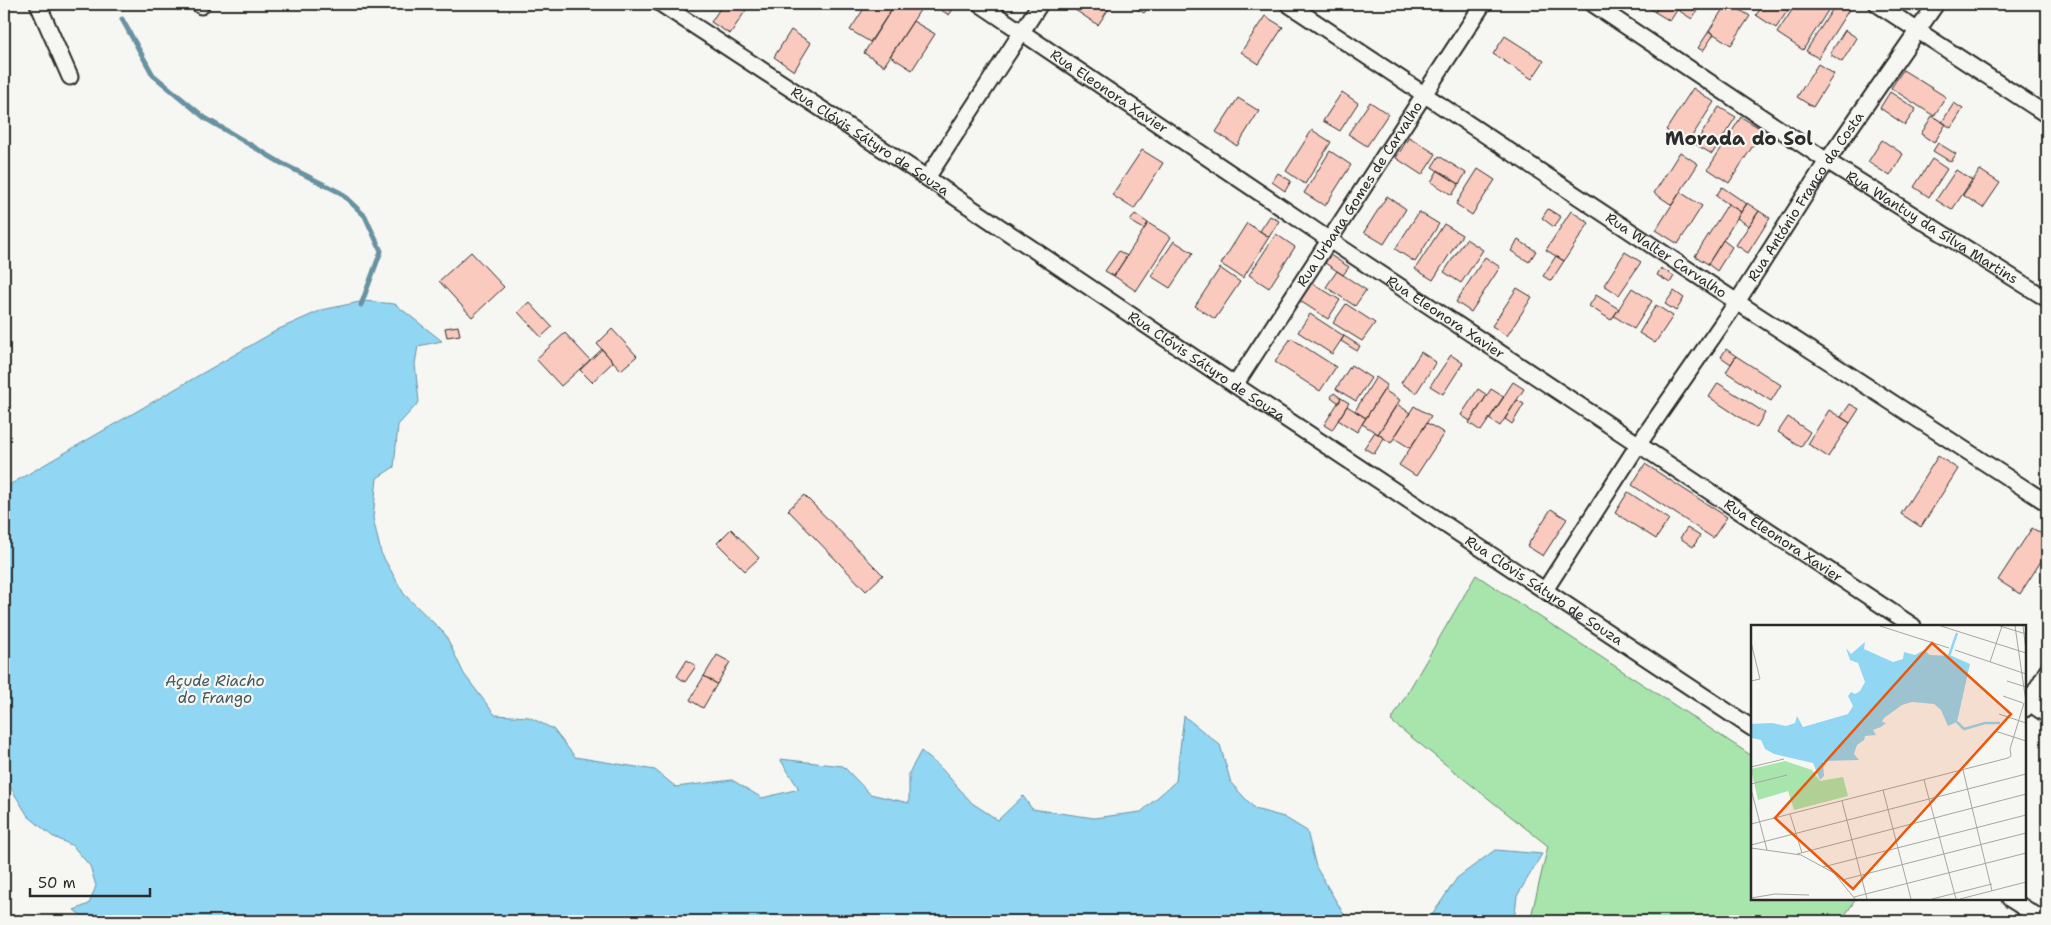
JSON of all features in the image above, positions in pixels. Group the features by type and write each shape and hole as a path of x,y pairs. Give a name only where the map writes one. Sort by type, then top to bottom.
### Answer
{"street":[{"path":"38,4 70,77"},
{"name":"Rua Clóvis Sátyro de Souza","path":"661,4 927,178 1751,727"},
{"name":"Rua Eleonora Xavier","path":"980,4 1638,445 1911,625"},
{"path":"927,178 1040,4"},
{"name":"Rua Walter Carvalho","path":"1288,4 1737,302 2047,503"},
{"name":"Rua Urbana Gomes de Carvalho","path":"1235,385 1328,238 1424,95 1482,4"},
{"name":"Rua Wantuy da Silva Martins","path":"1592,4 1827,161 2047,299"},
{"path":"1877,4 2047,115"},
{"name":"Rua António Franco da Costa","path":"1545,590 1638,445 1737,302 1827,161 1936,4"},
{"path":"2047,671 2026,704 2047,715"},
{"path":"2012,900 2045,921"}],"green space":[{"path":"1476,575 1751,755 1751,900 1855,900 1841,921 1530,921 1548,846 1391,721"}],"water":[{"name":"Açude Riacho do Frango","path":"364,301 395,304 442,341 418,346 415,364 419,402 398,425 394,467 377,478 373,518 381,553 404,594 445,634 464,674 495,715 529,717 553,729 575,757 655,770 676,787 732,780 762,798 799,789 780,759 843,766 870,794 909,803 909,773 921,751 940,767 972,803 998,820 1023,796 1032,809 1094,818 1141,812 1176,781 1184,716 1220,745 1231,783 1255,809 1284,817 1307,831 1316,867 1343,913 1351,921 89,921 74,910 89,904 96,886 90,866 73,846 52,836 28,816 4,777 6,742 4,742 4,488 279,329 322,310"},
{"path":"1495,850 1542,854 1517,896 1514,921 1428,921 1457,878"}],"building":[{"path":"723,4 750,4 730,34 711,22"},
{"path":"867,4 895,4 870,42 850,30"},
{"path":"895,4 924,4 884,66 864,53"},
{"path":"938,4 948,4 954,8 949,15 936,7"},
{"path":"1070,4 1112,4 1098,25 1069,6"},
{"path":"1129,4 1144,4 1149,7 1144,13"},
{"path":"1643,4 1660,4 1655,12"},
{"path":"1660,4 1681,4 1670,21 1655,12"},
{"path":"1681,4 1701,4 1692,19 1678,10"},
{"path":"1726,4 1730,4 1750,16 1731,45 1709,31"},
{"path":"1764,4 1792,4 1776,28 1756,15"},
{"path":"1796,4 1832,4 1803,50 1777,33"},
{"path":"1836,4 1844,4 1850,8 1818,58 1806,51"},
{"path":"1265,16 1283,27 1259,64 1241,52"},
{"path":"913,21 935,34 912,70 890,56"},
{"path":"791,30 811,43 794,71 774,57"},
{"path":"1845,30 1857,38 1842,62 1830,54"},
{"path":"1709,31 1714,34 1703,51 1698,48"},
{"path":"1505,36 1544,61 1532,79 1493,54"},
{"path":"1818,64 1834,74 1813,107 1797,97"},
{"path":"1903,70 1946,97 1934,116 1891,88"},
{"path":"1693,88 1714,102 1687,144 1666,130"},
{"path":"1342,92 1358,103 1340,131 1323,121"},
{"path":"1890,92 1916,109 1905,125 1880,108"},
{"path":"1238,98 1259,111 1237,146 1216,132"},
{"path":"1370,102 1388,114 1367,146 1348,134"},
{"path":"1954,103 1963,109 1951,128 1942,122"},
{"path":"1719,107 1736,117 1712,154 1695,144"},
{"path":"1932,116 1946,124 1934,143 1921,134"},
{"path":"1741,117 1763,130 1729,183 1708,169"},
{"path":"1312,130 1331,142 1305,184 1286,171"},
{"path":"1409,137 1436,154 1422,175 1396,158"},
{"path":"1882,140 1903,154 1890,176 1868,162"},
{"path":"1938,143 1956,154 1951,162 1933,151"},
{"path":"1142,150 1163,163 1134,209 1112,195"},
{"path":"1330,151 1351,165 1325,206 1304,193"},
{"path":"1680,152 1698,164 1672,205 1654,193"},
{"path":"1439,156 1466,173 1459,184 1432,167"},
{"path":"1932,159 1947,169 1929,197 1914,187"},
{"path":"1478,169 1495,180 1472,215 1456,204"},
{"path":"1438,170 1459,184 1452,195 1431,182"},
{"path":"1956,170 1972,180 1952,210 1936,200"},
{"path":"1980,170 2000,183 1983,208 1963,195"},
{"path":"1278,173 1291,181 1285,191 1272,182"},
{"path":"1722,187 1747,204 1741,212 1716,196"},
{"path":"1680,192 1702,206 1678,244 1656,230"},
{"path":"1387,196 1406,209 1384,244 1364,232"},
{"path":"1747,203 1759,211 1749,226 1737,218"},
{"path":"1728,204 1741,212 1708,264 1695,256"},
{"path":"1548,209 1561,217 1554,227 1542,218"},
{"path":"1571,211 1589,223 1564,261 1546,250"},
{"path":"1759,211 1770,218 1748,253 1736,245"},
{"path":"1419,212 1439,224 1415,262 1395,249"},
{"path":"1135,214 1148,223 1144,229 1130,221"},
{"path":"1270,216 1279,221 1269,237 1260,231"},
{"path":"1148,223 1171,237 1136,291 1114,276"},
{"path":"1247,223 1269,237 1243,278 1221,264"},
{"path":"1444,224 1462,235 1433,280 1415,269"},
{"path":"1276,234 1295,247 1269,288 1249,275"},
{"path":"1466,239 1483,250 1461,283 1444,272"},
{"path":"1518,240 1536,251 1529,262 1511,251"},
{"path":"1723,240 1732,247 1717,271 1708,264"},
{"path":"1174,241 1193,253 1170,288 1151,276"},
{"path":"1119,251 1127,256 1114,276 1105,271"},
{"path":"471,252 504,287 472,317 439,281"},
{"path":"1625,252 1641,262 1619,295 1604,285"},
{"path":"1330,255 1349,267 1343,275 1325,263"},
{"path":"1556,256 1564,261 1551,281 1543,276"},
{"path":"1485,257 1500,267 1471,312 1456,302"},
{"path":"1220,268 1240,282 1215,319 1195,306"},
{"path":"1661,268 1674,276 1670,283 1657,275"},
{"path":"1337,271 1366,290 1355,306 1326,287"},
{"path":"1312,283 1340,300 1328,319 1300,301"},
{"path":"1517,288 1532,297 1507,336 1492,326"},
{"path":"1632,288 1652,301 1634,329 1614,316"},
{"path":"1674,291 1684,298 1676,311 1665,304"},
{"path":"1596,295 1619,309 1611,320 1589,306"},
{"path":"529,302 552,327 541,337 518,312"},
{"path":"1346,304 1375,323 1362,341 1333,323"},
{"path":"1656,305 1673,316 1655,343 1639,333"},
{"path":"1310,314 1344,336 1332,354 1298,332"},
{"path":"458,326 460,335 447,337 445,328"},
{"path":"612,329 637,356 621,370 597,344"},
{"path":"565,333 590,360 561,386 536,359"},
{"path":"1344,336 1360,346 1357,351 1341,341"},
{"path":"1291,338 1336,367 1320,391 1275,362"},
{"path":"602,349 613,362 592,382 580,370"},
{"path":"1726,349 1736,356 1731,364 1721,357"},
{"path":"1421,352 1436,362 1416,393 1401,383"},
{"path":"1451,355 1463,363 1443,394 1430,386"},
{"path":"1736,356 1781,385 1771,401 1726,372"},
{"path":"1351,365 1371,378 1356,401 1336,389"},
{"path":"1376,377 1387,385 1366,418 1355,411"},
{"path":"1513,382 1524,389 1500,426 1489,419"},
{"path":"1718,383 1765,413 1756,428 1709,397"},
{"path":"1478,389 1487,395 1470,421 1461,415"},
{"path":"1491,389 1504,397 1481,431 1469,423"},
{"path":"1384,390 1400,400 1378,434 1362,424"},
{"path":"1334,393 1341,398 1339,403 1331,397"},
{"path":"1341,398 1349,403 1332,430 1324,425"},
{"path":"1517,400 1524,404 1512,424 1505,419"},
{"path":"1397,404 1410,413 1391,443 1378,434"},
{"path":"1850,404 1859,409 1850,423 1841,417"},
{"path":"1347,406 1366,418 1357,432 1338,420"},
{"path":"1414,406 1431,416 1410,448 1394,438"},
{"path":"1829,410 1850,423 1828,457 1808,444"},
{"path":"1788,417 1810,432 1801,447 1778,432"},
{"path":"1427,423 1444,433 1416,476 1399,465"},
{"path":"1375,432 1384,438 1374,454 1364,448"},
{"path":"1938,456 1958,469 1921,527 1901,514"},
{"path":"1645,464 1727,517 1713,538 1632,485"},
{"path":"1628,492 1669,519 1656,539 1615,513"},
{"path":"804,495 883,575 866,591 788,510"},
{"path":"1551,509 1567,519 1543,556 1527,546"},
{"path":"1687,528 1700,536 1693,547 1680,538"},
{"path":"2032,528 2047,537 2047,552 2020,594 1998,580"},
{"path":"731,529 759,558 745,571 717,543"},
{"path":"717,655 730,662 717,684 704,676"},
{"path":"687,660 696,666 685,682 677,676"},
{"path":"704,676 717,684 703,708 690,700"}],"waterway":[{"path":"122,19 153,75 205,118 281,163 341,193 365,216 381,251 361,305"}],"district":[{"name":"Morada do Sol","path":"1739,138"}]}
